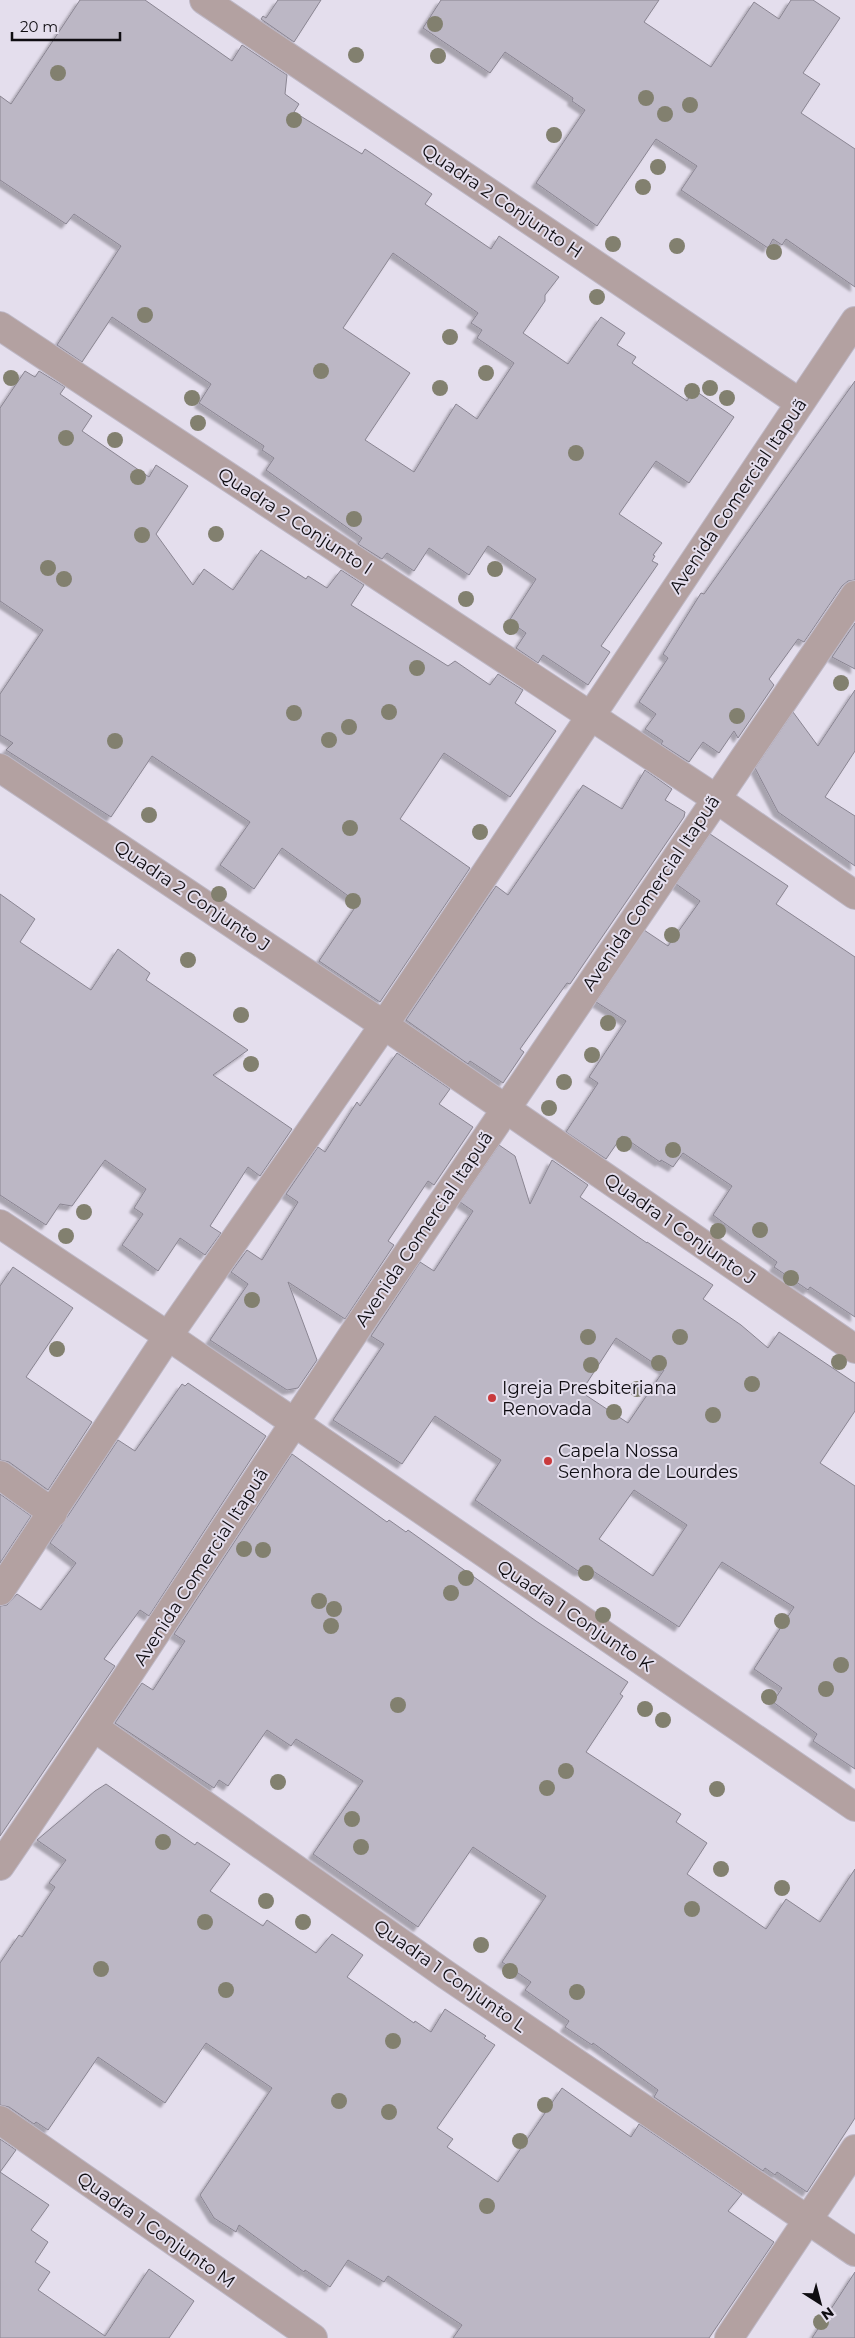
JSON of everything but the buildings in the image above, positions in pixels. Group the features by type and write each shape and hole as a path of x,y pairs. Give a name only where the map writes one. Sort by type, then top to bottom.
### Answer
{"street":[{"name":"Quadra 2 Conjunto H","path":"204,0 800,403"},
{"name":"Avenida Comercial Itapuã","path":"0,1591 168,1336 384,1025 855,321"},
{"name":"Quadra 2 Conjunto I","path":"0,326 715,798 855,895"},
{"name":"Avenida Comercial Itapuã","path":"0,1866 95,1728 505,1108 715,798 855,596"},
{"name":"Quadra 2 Conjunto J","path":"0,768 505,1108"},
{"name":"Quadra 1 Conjunto J","path":"505,1108 855,1349"},
{"name":"Quadra 1 Conjunto K","path":"0,1224 168,1336 855,1807"},
{"path":"0,1475 53,1513"},
{"name":"Quadra 1 Conjunto L","path":"95,1728 445,1974 855,2252"},
{"name":"Quadra 1 Conjunto M","path":"0,2120 313,2338"},
{"path":"729,2338 855,2149"}],"place":[{"name":"Igreja Presbiteriana Renovada","path":"492,1398"},
{"name":"Capela Nossa Senhora de Lourdes","path":"548,1461"}]}
